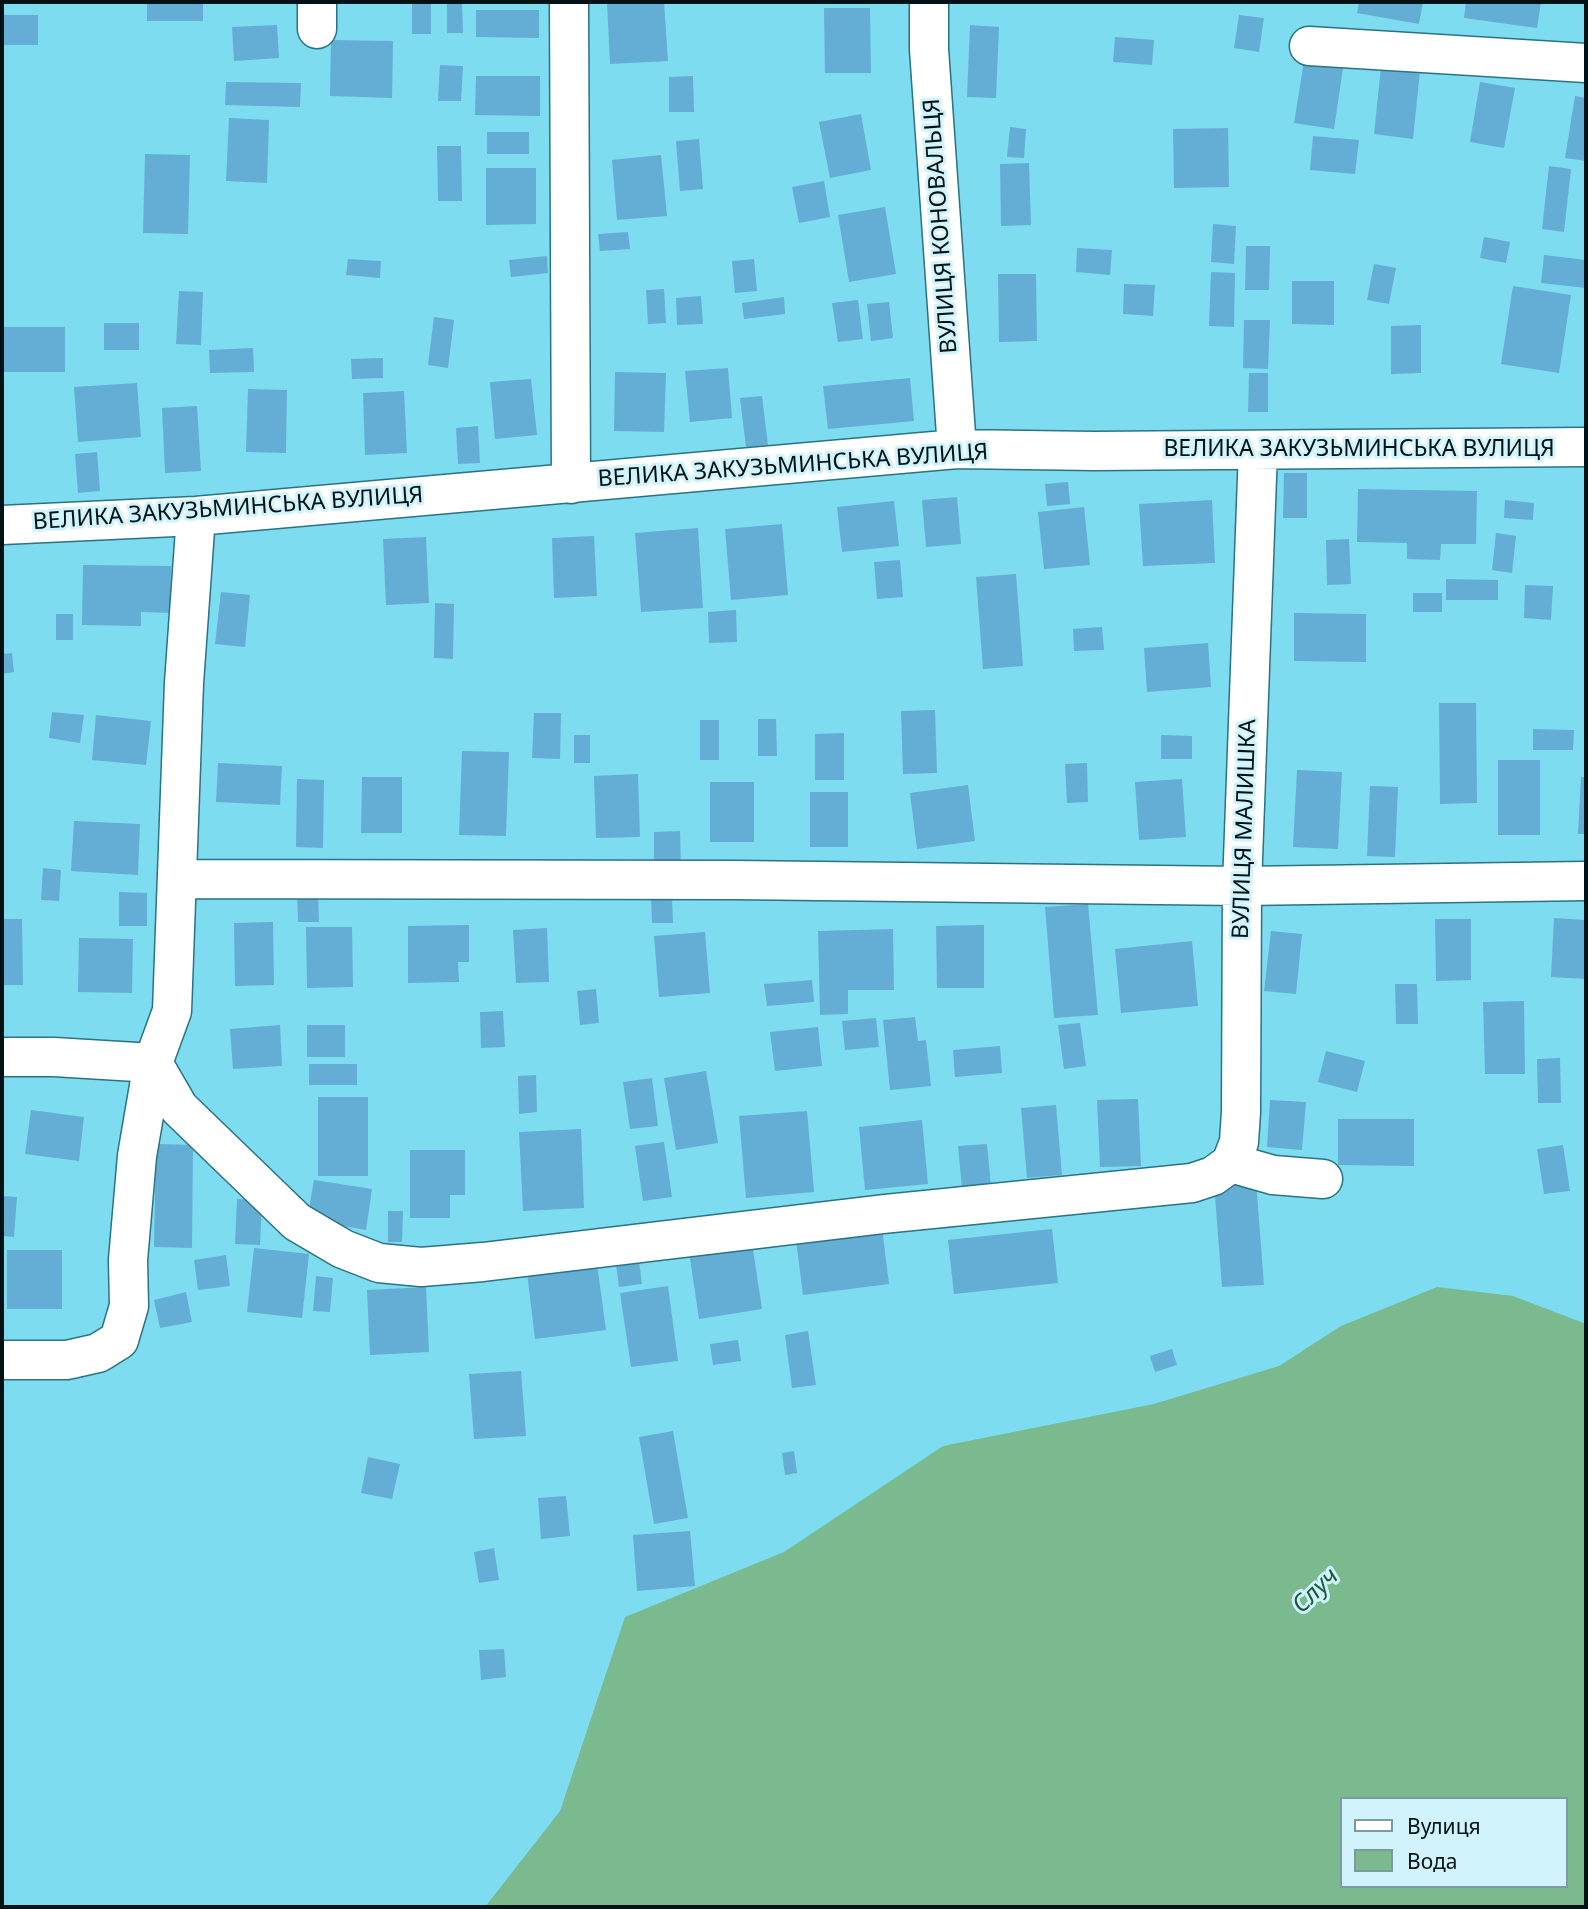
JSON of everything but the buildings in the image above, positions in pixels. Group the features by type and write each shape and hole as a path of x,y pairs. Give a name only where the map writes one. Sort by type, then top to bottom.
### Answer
{"street":[{"path":"569,2 571,484"},
{"name":"ВУЛИЦЯ КОНОВАЛЬЦЯ","path":"929,2 929,49 957,449"},
{"path":"1309,46 1586,63"},
{"name":"ВЕЛИКА ЗАКУЗЬМИНСЬКА ВУЛИЦЯ","path":"2,525 196,516 957,449 1586,447"},
{"name":"ВУЛИЦЯ МАЛИШКА","path":"1231,1163 1239,1142 1241,1112 1242,886 1258,450"},
{"path":"2,1360 67,1360 98,1353 119,1340 129,1306 128,1260 137,1156 153,1063 172,1011 184,683 196,516"},
{"path":"177,879 734,880 1242,886 1586,881"},
{"path":"2,1057 153,1063"},
{"path":"153,1063 179,1108 297,1222 343,1250 379,1263 421,1267 483,1262 884,1214 1192,1183 1213,1176 1231,1163 1273,1175 1323,1179"}],"water":[{"name":"Случ","path":"1437,1287 1513,1296 1586,1324 1586,1907 485,1907 560,1811 625,1617 784,1552 943,1446 1154,1404 1279,1366 1341,1326"}]}
